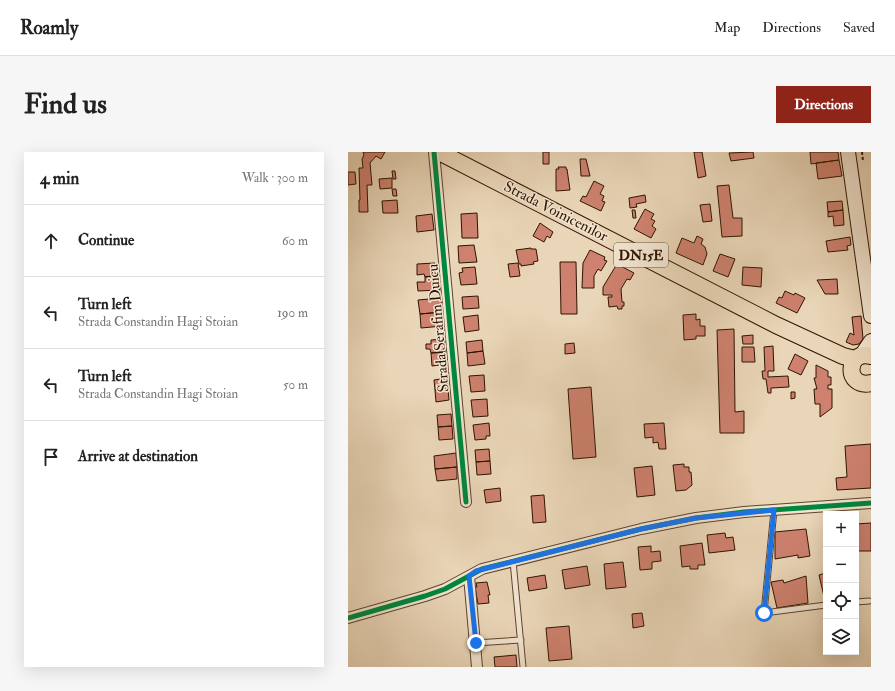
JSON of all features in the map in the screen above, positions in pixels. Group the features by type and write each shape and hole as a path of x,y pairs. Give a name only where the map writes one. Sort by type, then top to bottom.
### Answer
{"main road":[{"name":"Strada Voinicenilor","path":"439,152 776,325 856,359"},
{"name":"DN15E","path":"856,359 852,373 857,381 862,383 871,383"}],"street":[{"name":"Strada Serafim Duicu","path":"434,152 466,502"},
{"path":"848,152 871,316"},
{"path":"856,359 871,341"},
{"path":"348,618 425,596 482,569 641,529 690,520 774,510 871,503"},
{"path":"469,576 477,667"}],"lane":[{"path":"774,510 764,613 823,606"},
{"path":"513,561 523,667"},
{"path":"859,602 869,600"},
{"path":"476,643 521,640"}],"building":[{"path":"363,152 385,152 381,159 376,156 370,163 372,185 367,185 368,212 359,212 359,168 363,168"},
{"path":"543,152 549,152 549,164 543,164"},
{"path":"694,152 702,152 706,176 698,178"},
{"path":"753,152 754,158 731,161 729,153"},
{"path":"810,152 838,152 839,160 811,164"},
{"path":"580,159 586,159 590,176 581,176"},
{"path":"839,160 842,176 818,179 816,163"},
{"path":"558,167 566,167 570,190 556,191 556,169 559,169"},
{"path":"392,171 395,171 396,179 393,179"},
{"path":"348,172 355,172 356,184 348,185"},
{"path":"392,178 392,188 380,189 379,179"},
{"path":"594,181 604,186 600,194 604,196 602,201 605,202 601,211 580,201 583,196 586,197"},
{"path":"729,185 733,218 742,218 742,236 722,237 717,186"},
{"path":"392,189 396,189 397,196 393,196"},
{"path":"645,195 646,202 636,204 637,207 630,208 629,198"},
{"path":"397,200 398,213 383,213 382,201"},
{"path":"842,201 843,210 828,212 827,202"},
{"path":"710,204 712,221 703,222 700,205"},
{"path":"645,209 654,214 651,219 655,221 652,226 656,229 651,238 634,229"},
{"path":"632,210 635,210 636,218 633,218"},
{"path":"843,210 844,225 834,226 833,216 828,217 828,212"},
{"path":"477,213 478,238 462,238 461,214"},
{"path":"432,214 434,230 417,232 416,216"},
{"path":"540,223 553,232 550,238 547,236 544,242 533,236"},
{"path":"697,236 703,239 701,244 705,247 707,254 703,265 676,253 682,238 694,243"},
{"path":"850,237 851,245 847,246 848,250 828,252 826,241"},
{"path":"474,245 477,262 459,263 458,246"},
{"path":"531,248 536,249 538,261 533,262 534,264 521,266 521,264 519,264 516,250"},
{"path":"590,250 605,257 604,260 607,261 601,271 598,269 594,276 594,288 582,288 583,263"},
{"path":"720,254 735,259 728,277 713,271"},
{"path":"560,262 576,262 577,314 561,314"},
{"path":"435,263 435,273 438,273 439,275 425,277 424,274 417,275 417,264"},
{"path":"518,263 520,276 510,277 508,264"},
{"path":"617,264 634,273 630,280 627,279 621,289 622,302 624,302 622,309 618,309 617,306 609,307 608,297 612,297 612,295 603,295 603,287"},
{"path":"475,267 477,284 461,285 459,273 463,272 462,268"},
{"path":"743,267 762,268 761,287 742,285"},
{"path":"439,275 440,290 418,291 417,282 425,282 425,277"},
{"path":"837,279 838,294 825,294 817,280"},
{"path":"785,291 794,295 795,293 805,298 797,313 776,303 779,297 782,298"},
{"path":"478,296 479,308 463,309 462,297"},
{"path":"441,298 442,312 420,314 418,300"},
{"path":"442,312 443,326 421,328 420,314"},
{"path":"696,314 696,320 700,319 700,326 705,326 705,336 696,336 696,339 684,340 683,315"},
{"path":"478,315 479,330 465,332 463,317"},
{"path":"861,316 863,339 859,344 853,345 846,342 850,333 854,335 852,317"},
{"path":"734,329 735,412 744,411 744,433 720,433 717,330"},
{"path":"753,335 753,344 743,344 742,336"},
{"path":"444,339 445,352 431,353 430,349 426,349 426,344 431,344 431,340"},
{"path":"482,340 483,351 467,353 466,342"},
{"path":"574,343 575,353 565,354 565,344"},
{"path":"773,346 774,371 768,371 768,377 788,376 789,387 771,388 771,393 768,393 766,379 763,379 762,371 765,371 764,347"},
{"path":"742,347 754,347 755,362 742,362"},
{"path":"483,351 485,364 468,366 467,353"},
{"path":"445,352 446,364 432,366 431,353"},
{"path":"795,354 808,361 801,375 788,369"},
{"path":"816,365 828,371 828,377 831,377 831,385 828,385 828,389 832,389 832,408 820,417 820,404 815,404 814,389 817,389 814,378 816,378"},
{"path":"484,375 485,391 471,392 469,376"},
{"path":"447,378 448,389 435,390 434,380"},
{"path":"591,387 596,457 573,459 568,389"},
{"path":"448,389 449,400 436,402 435,390"},
{"path":"791,392 795,392 795,398 791,399"},
{"path":"487,399 488,416 473,417 471,400"},
{"path":"451,414 452,426 438,427 437,415"},
{"path":"489,423 490,436 486,436 486,439 475,440 473,425"},
{"path":"664,423 666,449 659,449 658,442 653,443 653,437 645,438 644,424"},
{"path":"452,426 453,439 439,440 438,427"},
{"path":"871,444 871,488 837,490 836,478 847,477 845,446"},
{"path":"489,449 490,461 476,462 475,450"},
{"path":"456,453 457,467 435,469 434,456"},
{"path":"490,461 491,474 477,475 476,462"},
{"path":"684,464 684,467 689,467 689,472 691,472 692,485 686,490 676,491 673,465"},
{"path":"652,466 655,495 637,497 634,468"},
{"path":"457,467 457,479 437,481 435,469"},
{"path":"500,488 501,501 486,503 484,490"},
{"path":"544,495 546,522 533,523 531,496"},
{"path":"871,523 871,551 859,551 859,524"},
{"path":"806,529 810,556 798,558 798,555 775,559 775,532"},
{"path":"725,533 726,538 733,537 735,550 709,553 707,535"},
{"path":"702,543 705,565 698,565 698,569 690,569 690,566 682,567 680,546"},
{"path":"651,546 651,552 660,551 661,561 652,562 652,569 640,570 638,547"},
{"path":"623,562 626,587 606,589 604,564"},
{"path":"587,566 590,585 565,589 562,570"},
{"path":"823,574 823,592 819,575"},
{"path":"545,575 547,588 529,591 527,578"},
{"path":"806,576 808,603 777,608 771,582 783,580 784,583"},
{"path":"487,582 490,595 488,595 489,603 478,604 475,587 477,587 476,583"},
{"path":"642,613 644,626 633,628 632,614"},
{"path":"569,626 572,659 549,661 546,628"},
{"path":"516,655 517,667 495,667 494,657"}],"cycle path":[{"path":"434,152 466,502"},
{"path":"348,618 445,589 482,569 641,529 696,518 744,512 871,503"}],"route":[{"path":"476,643 469,576 476,571 641,529 696,518 774,510 764,613"}]}
